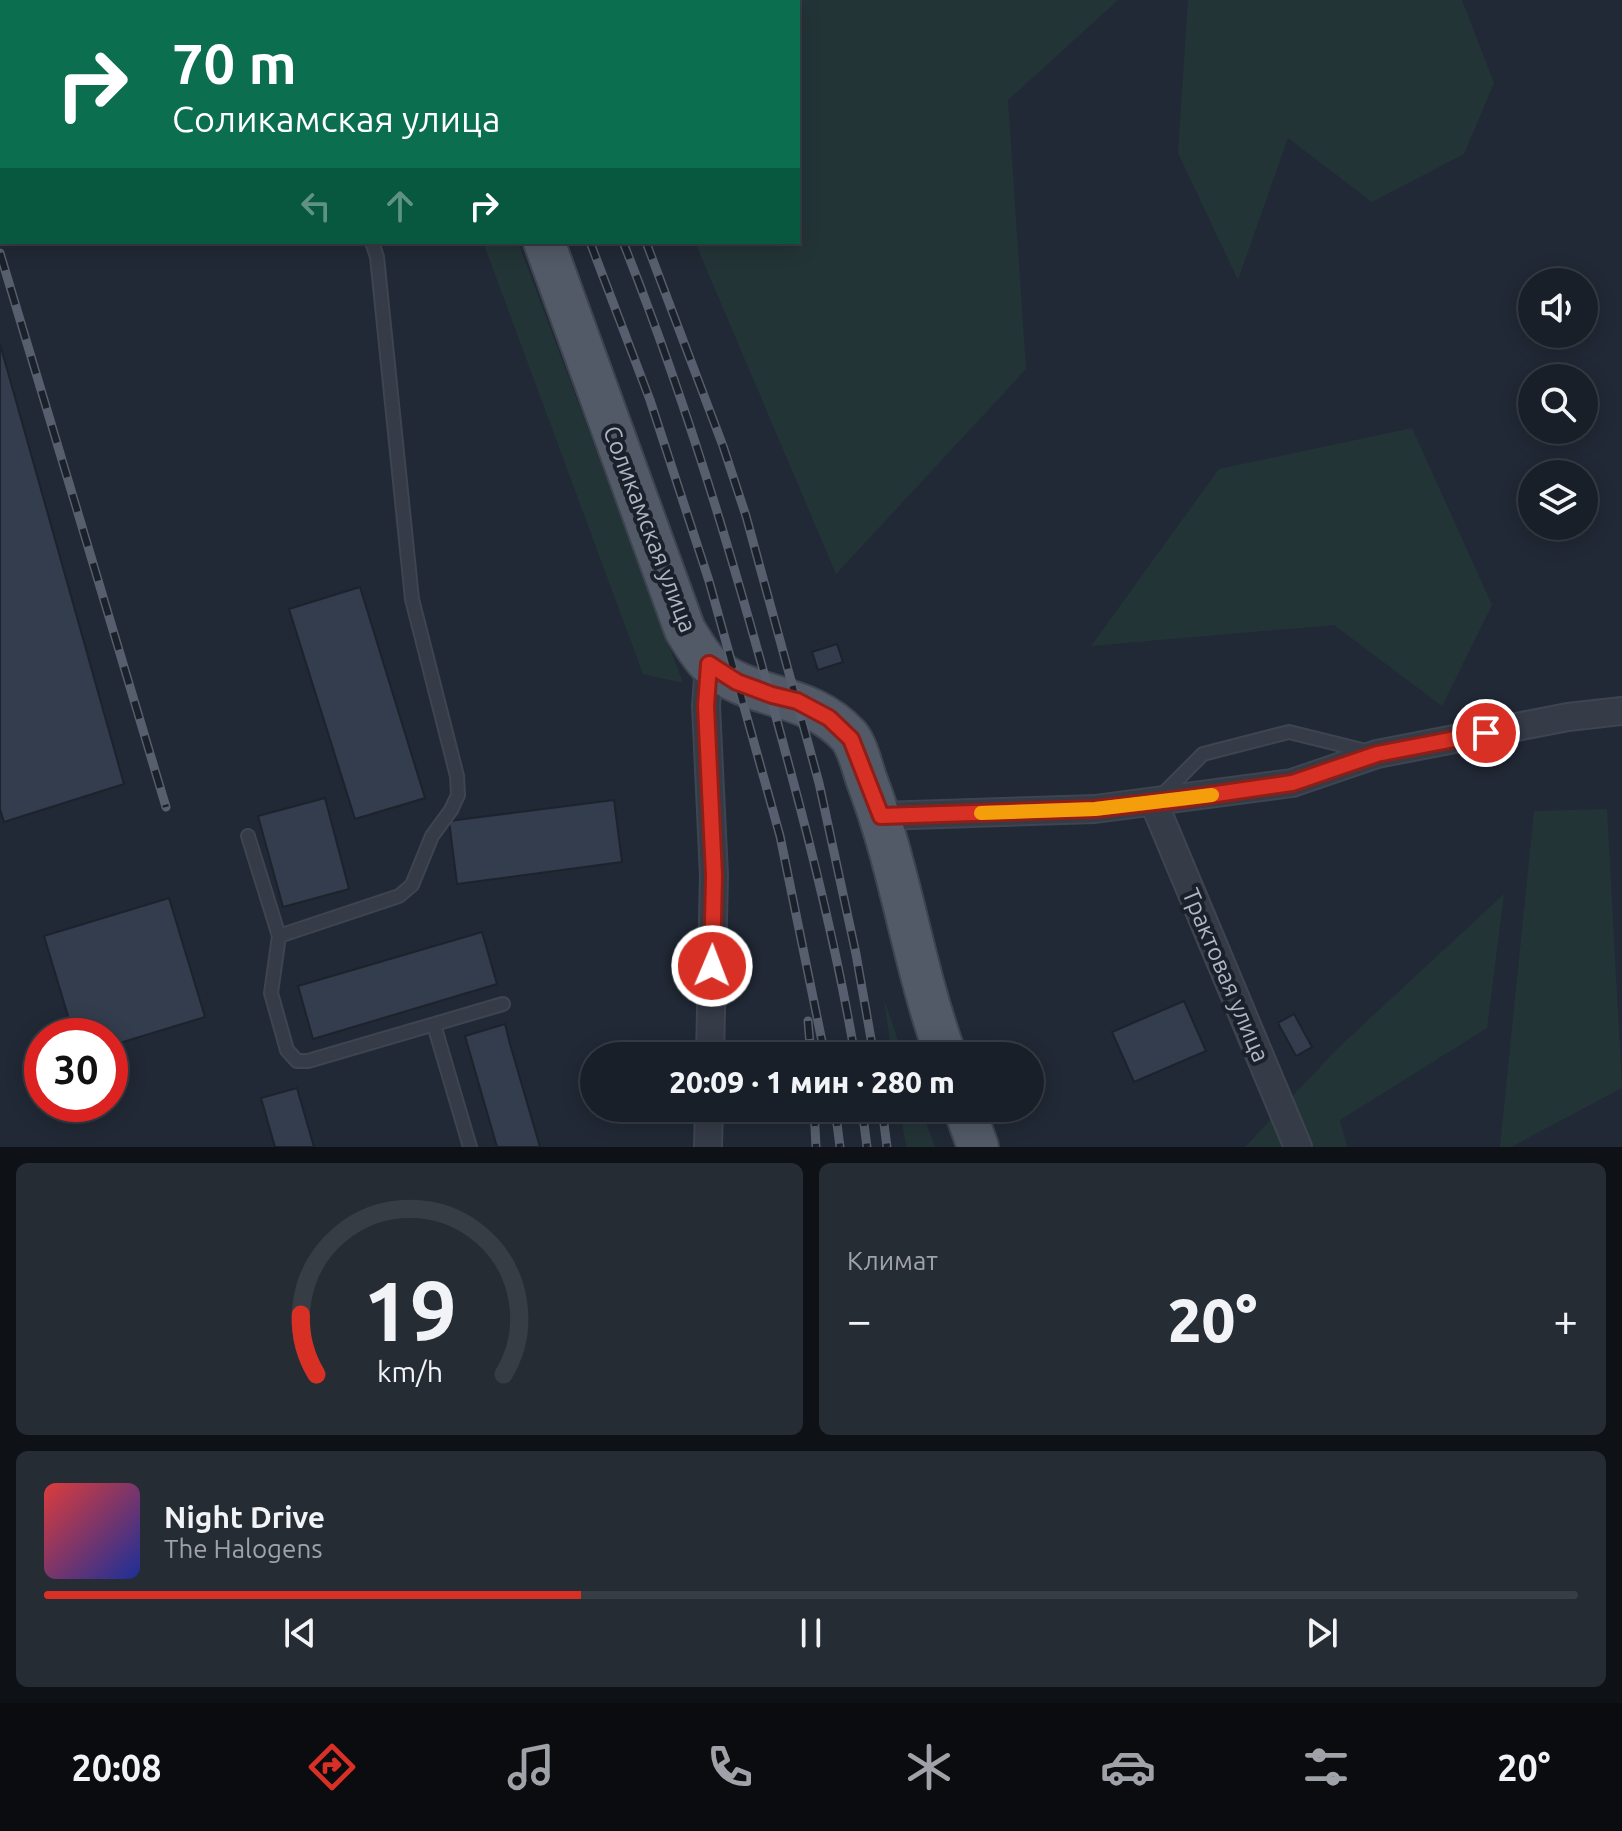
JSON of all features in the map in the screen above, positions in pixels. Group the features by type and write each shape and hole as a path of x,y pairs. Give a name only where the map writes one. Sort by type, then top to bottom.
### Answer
{"main road":[{"name":"Соликамская улица","path":"545,244 685,630 709,664 737,682 797,701 829,718 851,739 881,816 942,1042"},
{"path":"969,1122 978,1147"}],"street":[{"path":"709,664 706,706 714,875 710,1042"},
{"path":"881,816 1095,809 1154,803 1292,783 1377,754 1568,717 1622,711"},
{"name":"Трактовая улица","path":"1154,803 1298,1147"},
{"path":"708,1147 709,1122"}],"lane":[{"path":"279,936 399,896 412,885 432,836 458,795 457,776 412,599 377,257 373,244"},
{"path":"1154,803 1203,754 1289,732 1377,754"},
{"path":"248,836 279,936 271,993 287,1050 297,1061 308,1061 503,1004"},
{"path":"434,1025 470,1147"}],"shaded area":[{"path":"800,0 1118,0 1008,100 1026,369 836,574 696,244 800,244"},
{"path":"1188,0 1462,0 1494,83 1464,154 1372,202 1288,138 1238,280 1178,153"},
{"path":"484,244 519,244 683,683 643,674"},
{"path":"1412,428 1492,605 1442,706 1334,625 1091,646 1219,469"},
{"path":"1607,809 1622,1088 1511,1147 1500,1147 1534,811"},
{"path":"1504,894 1487,1028 1340,1120 1347,1147 1245,1147 1337,1049"},
{"path":"884,999 898,1042 890,1042"},
{"path":"902,1122 926,1122 935,1147 906,1147"}],"building":[{"path":"0,344 124,784 4,822 0,809"},
{"path":"360,587 425,798 355,819 289,609"},
{"path":"837,644 843,662 818,670 812,652"},
{"path":"325,798 349,889 283,907 258,816"},
{"path":"614,800 622,862 457,884 449,821"},
{"path":"169,898 205,1017 128,1041 128,1018 69,1018 44,936"},
{"path":"482,932 497,984 313,1039 298,986"},
{"path":"1184,1001 1206,1051 1134,1082 1112,1032"},
{"path":"1294,1014 1312,1047 1296,1056 1278,1023"},
{"path":"505,1024 540,1147 497,1147 465,1036"},
{"path":"297,1088 314,1147 275,1147 261,1098"}],"railway":[{"path":"591,244 650,400 709,581 780,836 822,1042"},
{"path":"624,244 694,438 754,638 818,878 852,1042"},
{"path":"647,244 746,516 819,783 872,1042"},
{"path":"0,253 166,807"},
{"path":"808,1021 810,1042"},
{"path":"815,1122 816,1147"},
{"path":"837,1122 840,1147"},
{"path":"864,1122 867,1147"},
{"path":"884,1122 887,1147"}],"slow traffic":[{"path":"981,813 1095,809 1212,795"}],"route":[{"path":"712,966 714,875 706,706 709,664 737,682 797,701 829,718 851,739 881,816 1095,809 1182,799 1292,783 1377,754 1486,733"}]}
